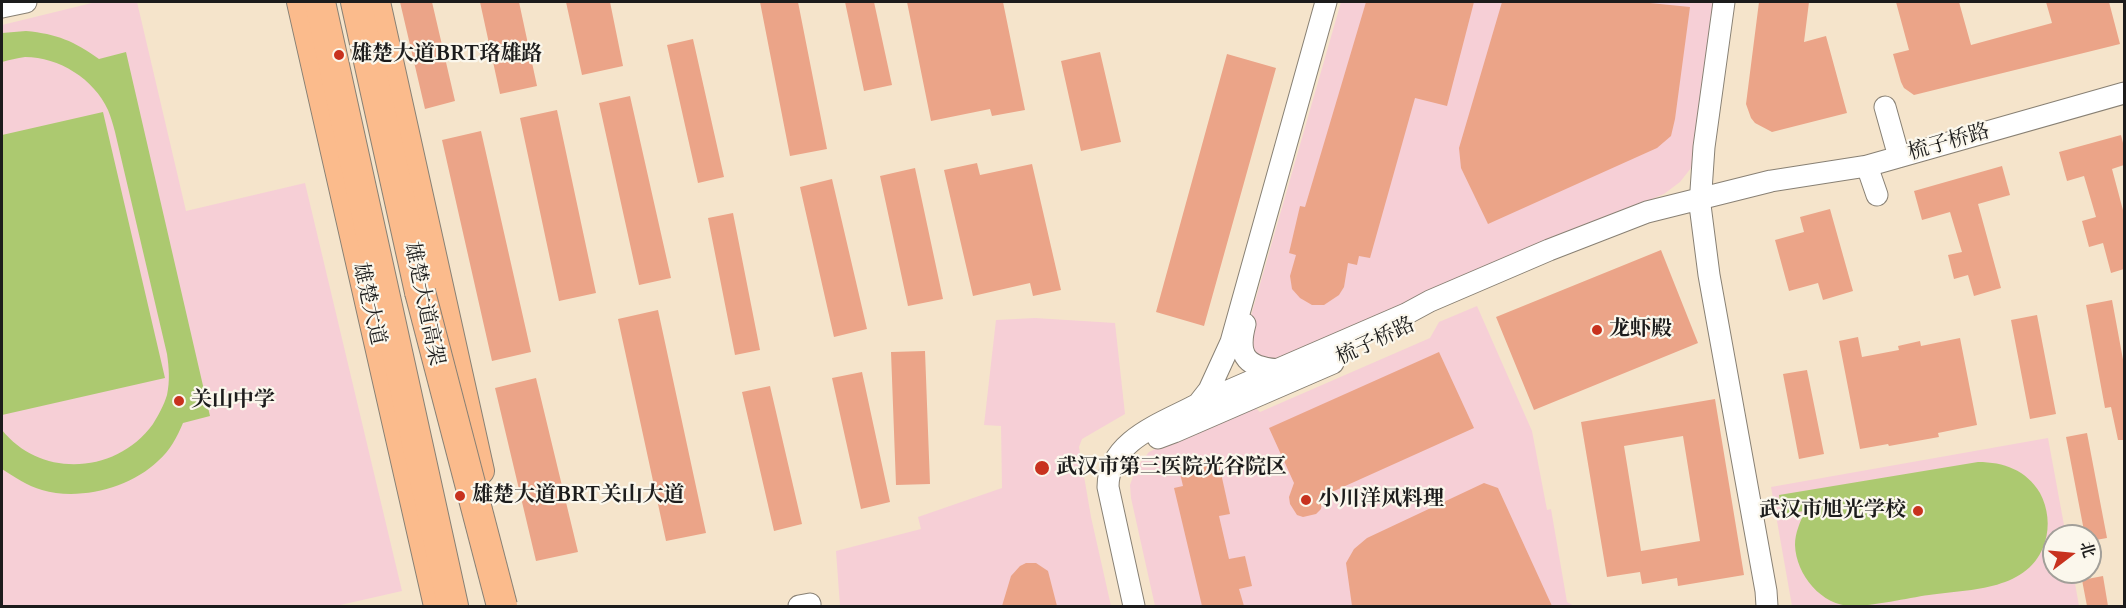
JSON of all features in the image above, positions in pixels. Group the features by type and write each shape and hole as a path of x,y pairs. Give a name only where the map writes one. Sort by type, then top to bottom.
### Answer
{"highway":[{"name":"雄楚大道高架","path":"320,2 453,606"},
{"name":"雄楚大道高架","path":"356,2 489,606"},
{"path":"420,292 502,606"},
{"path":"431,508 444,606"}],"main road":[{"name":"雄楚大道","path":"300,2 437,606"},
{"path":"377,2 511,606"}],"street":[{"path":"2,7 26,2"},
{"path":"1198,404 1209,390 1231,342 1326,2"},
{"path":"1281,370 1252,365 1243,351 1242,335 1336,2"},
{"path":"1724,2 1704,147 1709,275 1767,606"},
{"path":"1734,2 1706,200 1776,606"},
{"name":"梳子桥路","path":"1134,606 1108,487 1108,475 1121,451 1132,439 1198,404 1281,370 1430,301 1549,250 1647,212 1706,200 1771,182 1867,166 2124,93"},
{"path":"1885,107 1899,157"},
{"path":"1867,166 1877,195"},
{"name":"梳子桥路","path":"1145,606 1120,487 1122,474 1127,464 1142,445 1402,332 1434,313 1552,260 1706,200"},
{"path":"799,606 810,604 810,606"}],"shaded area":[{"name":"关山中学","path":"96,2 137,2 186,211 305,183 402,591 336,606 2,606 2,25"},
{"path":"1341,2 1718,2 1696,153 1691,168 1680,182 1664,194 1509,258 1272,363 1253,353 1246,333"},
{"path":"1477,306 1532,431 1547,510 1551,509 1567,602 1574,606 1155,606 1130,485 1136,468 1149,452 1251,404 1260,412 1430,338 1439,322"},
{"name":"武汉市第三医院光谷院区","path":"1035,318 1115,323 1125,414 1082,439 1079,447 1091,517 1111,606 840,606 836,551 921,529 918,517 1002,488 1001,426 984,425 996,320"},
{"name":"武汉市旭光学校","path":"2048,438 2064,524 2042,524 2042,584 2075,584 2079,606 1792,606 1771,487"}],"green space":[{"path":"26,31 65,39 99,59 126,52 210,416 183,423 166,453 146,470 119,485 88,493 56,493 42,490 26,484 2,469 2,430 18,446 37,457 57,463 79,464 100,461 120,453 138,441 153,424 161,410 168,390 168,359 108,110 102,99 85,80 63,66 38,58 25,57 2,62 2,33"},
{"path":"103,112 165,378 2,415 2,135"},
{"name":"武汉市旭光学校","path":"1978,462 1997,464 2014,469 2034,485 2045,505 2047,524 2042,524 2042,548 2037,558 2013,579 1980,589 1870,605 1841,605 1821,595 1800,567 1795,545 1805,511 1782,514 1779,495"}],"building":[{"path":"400,2 432,2 455,101 425,109"},
{"path":"480,2 519,2 537,86 500,94"},
{"path":"566,2 610,2 623,66 582,75"},
{"path":"760,2 798,2 827,149 790,156"},
{"path":"845,2 874,2 892,85 864,91"},
{"path":"907,2 1003,2 1025,110 992,116 990,109 931,121"},
{"path":"1366,2 1474,2 1447,106 1415,98 1370,258 1359,256 1357,265 1348,263 1344,287 1339,295 1324,305 1312,305 1300,298 1292,289 1290,276 1296,255 1289,253 1300,206 1305,207"},
{"path":"1502,2 1640,2 1690,7 1671,136 1657,148 1488,224 1461,168 1459,148"},
{"path":"1759,2 1809,2 1804,42 1826,36 1847,113 1772,132 1755,123 1751,118 1746,104"},
{"path":"1896,2 1959,2 1971,45 2052,23 2046,2 2109,2 2120,44 1914,95 1904,88 1893,54 1909,50"},
{"path":"693,39 724,177 698,183 667,45"},
{"path":"1100,52 1121,142 1081,151 1061,61"},
{"path":"1227,54 1276,68 1204,326 1156,312"},
{"path":"630,96 671,278 639,285 599,103"},
{"path":"557,110 596,293 559,301 520,118"},
{"path":"481,131 531,352 492,361 442,140"},
{"path":"2121,135 2124,165 2112,169 2124,214 2124,269 2111,273 2103,243 2089,247 2082,221 2096,217 2084,176 2067,181 2059,152"},
{"path":"977,163 980,175 1032,164 1061,290 1033,296 1030,283 973,296 944,170"},
{"path":"2002,166 2010,195 1978,204 2001,288 1974,296 1968,275 1954,279 1948,255 1962,252 1950,212 1922,220 1914,191"},
{"path":"915,168 943,299 908,306 880,176"},
{"path":"832,179 867,329 834,337 800,187"},
{"path":"1830,209 1853,291 1823,300 1818,283 1789,291 1775,240 1804,232 1800,217"},
{"path":"733,213 760,350 735,355 708,218"},
{"name":"龙虾殿","path":"1661,250 1698,343 1534,410 1496,317"},
{"path":"2112,300 2124,365 2124,440 2118,440 2111,407 2105,408 2086,305"},
{"path":"658,310 706,533 666,541 618,319"},
{"path":"2037,315 2056,414 2030,419 2011,320"},
{"path":"1858,337 1862,357 1899,350 1898,346 1920,341 1921,346 1960,338 1977,425 1938,433 1939,437 1860,449 1839,341"},
{"path":"925,351 930,484 896,485 891,352"},
{"path":"1439,352 1474,428 1323,496 1321,509 1316,514 1303,517 1297,515 1290,504 1289,497 1294,483 1269,428"},
{"path":"1807,370 1824,454 1799,459 1783,374"},
{"path":"862,372 890,502 861,509 832,378"},
{"path":"536,378 578,552 536,561 495,388"},
{"path":"770,386 802,524 774,531 742,392"},
{"path":"1715,399 1744,575 1678,586 1677,578 1642,584 1640,572 1607,577 1581,422","holes":["1683,436 1700,541 1641,551 1624,446"]},
{"path":"2087,433 2107,538 2102,539 2102,524 2083,524 2066,437"},
{"path":"1217,455 1230,514 1219,516 1229,559 1245,556 1252,586 1239,589 1244,606 1202,606 1174,488 1183,486 1178,465"},
{"path":"1484,483 1498,488 1552,606 1352,606 1346,563 1354,549 1367,538"},
{"path":"1026,563 1036,563 1048,571 1057,606 1002,606 1011,576"},
{"path":"2102,576 2108,606 2087,606 2083,584 2102,584"}],"place":[{"name":"雄楚大道BRT珞雄路","path":"339,55"},
{"name":"龙虾殿","path":"1597,330"},
{"name":"关山中学","path":"179,401"},
{"name":"武汉市第三医院光谷院区","path":"1042,468"},
{"name":"雄楚大道BRT关山大道","path":"460,496"},
{"name":"小川洋风料理","path":"1306,500"},
{"name":"武汉市旭光学校","path":"1918,511"}]}
